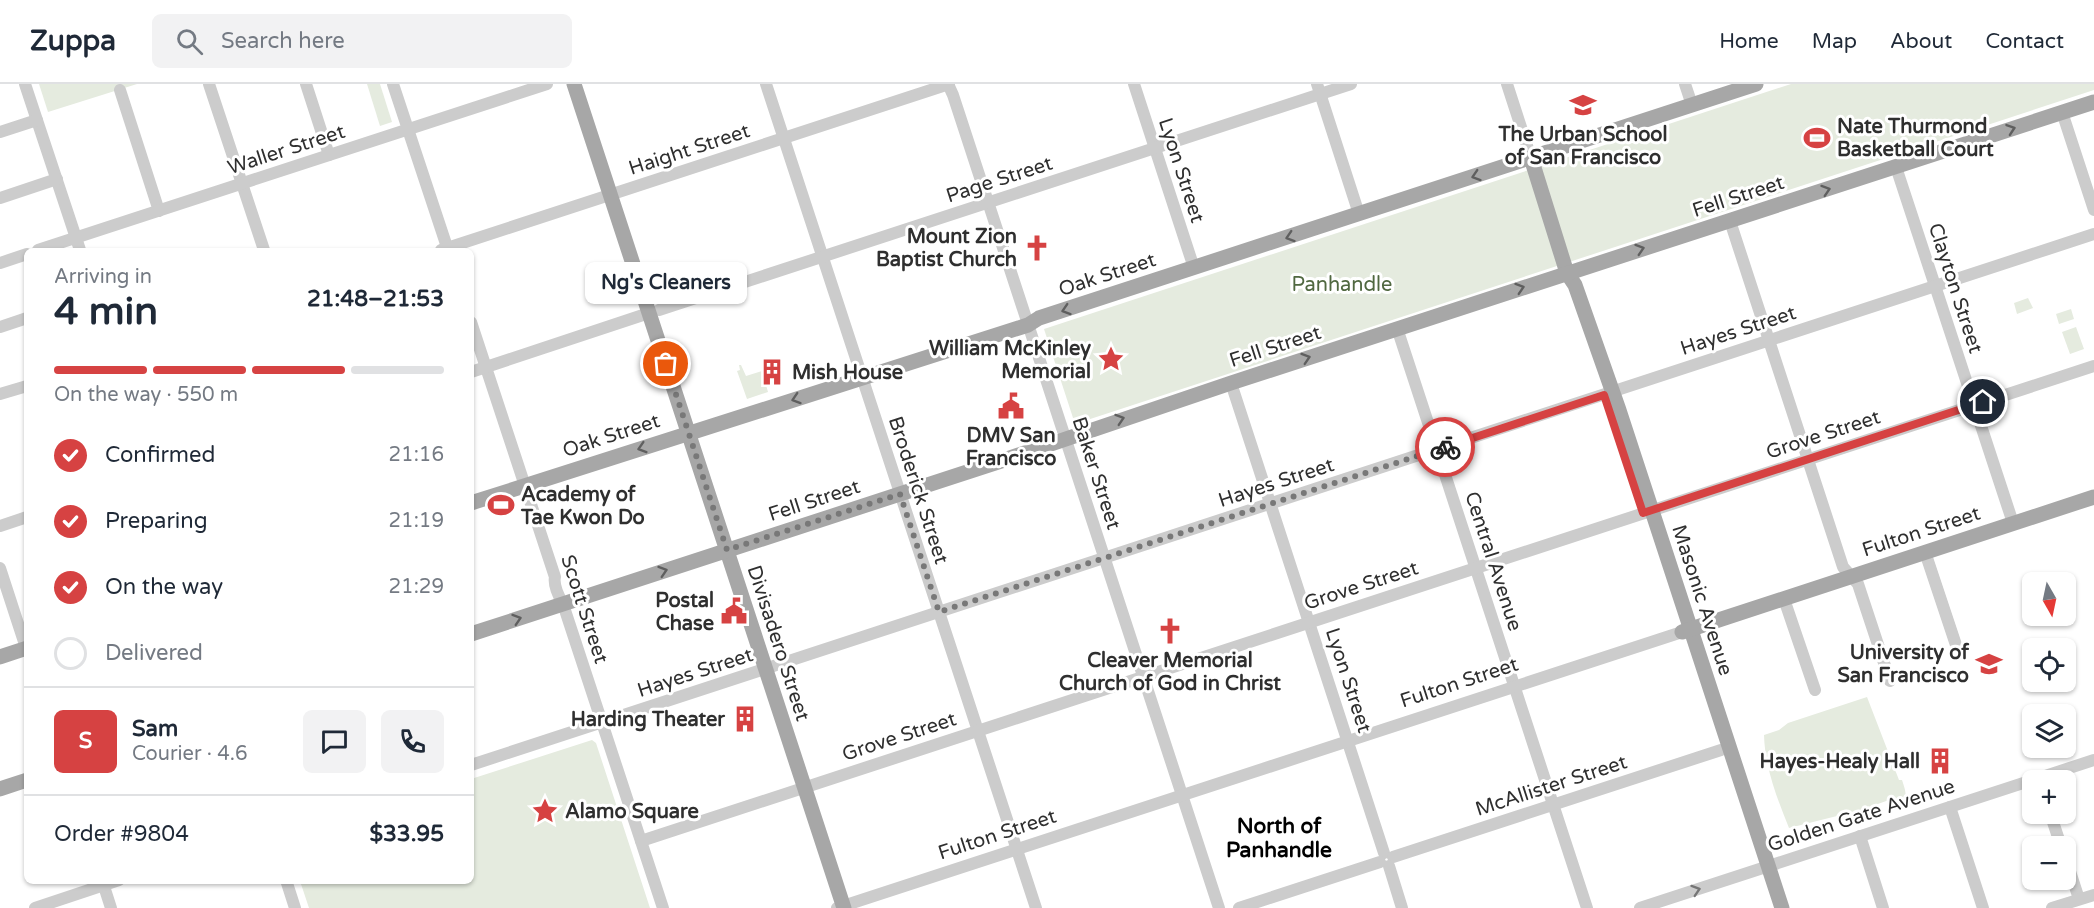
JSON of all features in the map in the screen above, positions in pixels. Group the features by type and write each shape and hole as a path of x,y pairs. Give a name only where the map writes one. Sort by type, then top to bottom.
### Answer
{"main road":[{"name":"Divisadero Street","path":"574,84 615,193 809,786 846,907"},
{"name":"Divisadero Street","path":"585,84 615,193"},
{"name":"Oak Street","path":"474,502 1028,325 1039,318 1756,84"},
{"name":"Fell Street","path":"474,633 1397,328 2094,102"},
{"name":"Masonic Avenue","path":"1531,158 1567,273 1575,285 1608,394 1764,867 1772,908"},
{"name":"Fulton Street","path":"1686,630 2094,497"},
{"name":"Masonic Avenue","path":"1686,630 1721,750 1764,867 1782,908"},
{"path":"0,657 24,650"},
{"path":"0,789 24,781"}],"street":[{"path":"26,84 79,248"},
{"path":"209,84 263,248"},
{"path":"306,84 329,155"},
{"path":"393,84 444,248"},
{"name":"Waller Street","path":"44,248 547,84"},
{"name":"Broderick Street","path":"766,84 1036,908"},
{"name":"Haight Street","path":"451,248 948,84"},
{"name":"Baker Street","path":"948,84 1220,908"},
{"name":"Lyon Street","path":"1134,84 1194,268"},
{"name":"Page Street","path":"474,371 1155,148 1318,89 1351,84"},
{"name":"Masonic Avenue","path":"1507,84 1531,158"},
{"path":"1685,84 1692,105"},
{"path":"1318,89 1359,214"},
{"path":"120,90 159,211"},
{"path":"2062,112 2094,210"},
{"path":"0,132 37,120"},
{"name":"Clayton Street","path":"1896,167 2013,523"},
{"path":"0,198 57,179"},
{"path":"1730,221 1843,567 1858,584 1890,681"},
{"name":"Hayes Street","path":"474,764 2094,234"},
{"path":"0,263 24,255"},
{"path":"0,327 24,319"},
{"name":"Central Avenue","path":"1397,328 1587,908"},
{"name":"Scott Street","path":"474,331 555,577 556,588 663,908"},
{"name":"Grove Street","path":"641,841 2094,366"},
{"name":"Lyon Street","path":"1231,383 1402,908"},
{"path":"0,394 24,387"},
{"path":"0,526 24,518"},
{"path":"1925,552 1957,648"},
{"path":"0,568 24,640"},
{"path":"1784,599 1815,690"},
{"name":"Fulton Street","path":"846,907 1686,630"},
{"name":"McAllister Street","path":"1239,908 1721,750"},
{"name":"Golden Gate Avenue","path":"2065,770 2094,760"},
{"name":"Golden Gate Avenue","path":"1640,908 2022,784"},
{"path":"1950,807 1983,908"},
{"path":"1860,836 1883,908"},
{"path":"2052,908 2088,896 2076,876"},
{"path":"35,908 100,884"},
{"path":"103,884 111,908"},
{"path":"287,884 295,908"}],"green space":[{"path":"39,84 137,84 48,112"},
{"path":"367,84 380,84 392,122 380,126"},
{"name":"Panhandle","path":"1791,84 2094,84 2094,90 1075,424 1044,329"},
{"path":"2028,298 2033,308 2017,314 2014,303"},
{"path":"2071,309 2074,319 2059,324 2056,314"},
{"path":"2076,327 2084,349 2070,354 2062,332"},
{"path":"739,365 746,376 762,371 768,392 747,399 737,371 740,370"},
{"path":"1867,697 1899,780 1902,780 1906,793 1904,799 1892,805 1889,800 1861,810 1789,828 1769,771 1764,735 1779,730 1788,723"},
{"name":"Alamo Square","path":"592,740 596,743 650,908 309,908 301,884 474,884 474,778"}],"way so far":[{"path":"666,364 727,550 900,494 939,612 1445,447"}],"place":[{"name":"The Urban School of San Francisco","path":"1583,105"},
{"name":"Nate Thurmond Basketball Court","path":"1817,138"},
{"name":"Mount Zion Baptist Church","path":"1037,248"},
{"name":"William McKinley Memorial","path":"1111,359"},
{"name":"Ng's Cleaners","path":"666,364"},
{"name":"Mish House","path":"772,372"},
{"name":"DMV San Francisco","path":"1011,406"},
{"name":"Academy of Tae Kwon Do","path":"501,505"},
{"name":"Postal Chase","path":"734,611"},
{"name":"Cleaver Memorial Church of God in Christ","path":"1170,631"},
{"name":"University of San Francisco","path":"1989,664"},
{"name":"Harding Theater","path":"745,719"},
{"name":"Hayes-Healy Hall","path":"1940,761"},
{"name":"Alamo Square","path":"545,811"}],"district":[{"name":"North of Panhandle","path":"1279,838"}],"route":[{"path":"1445,447 1604,395 1643,513 1983,402"}]}
